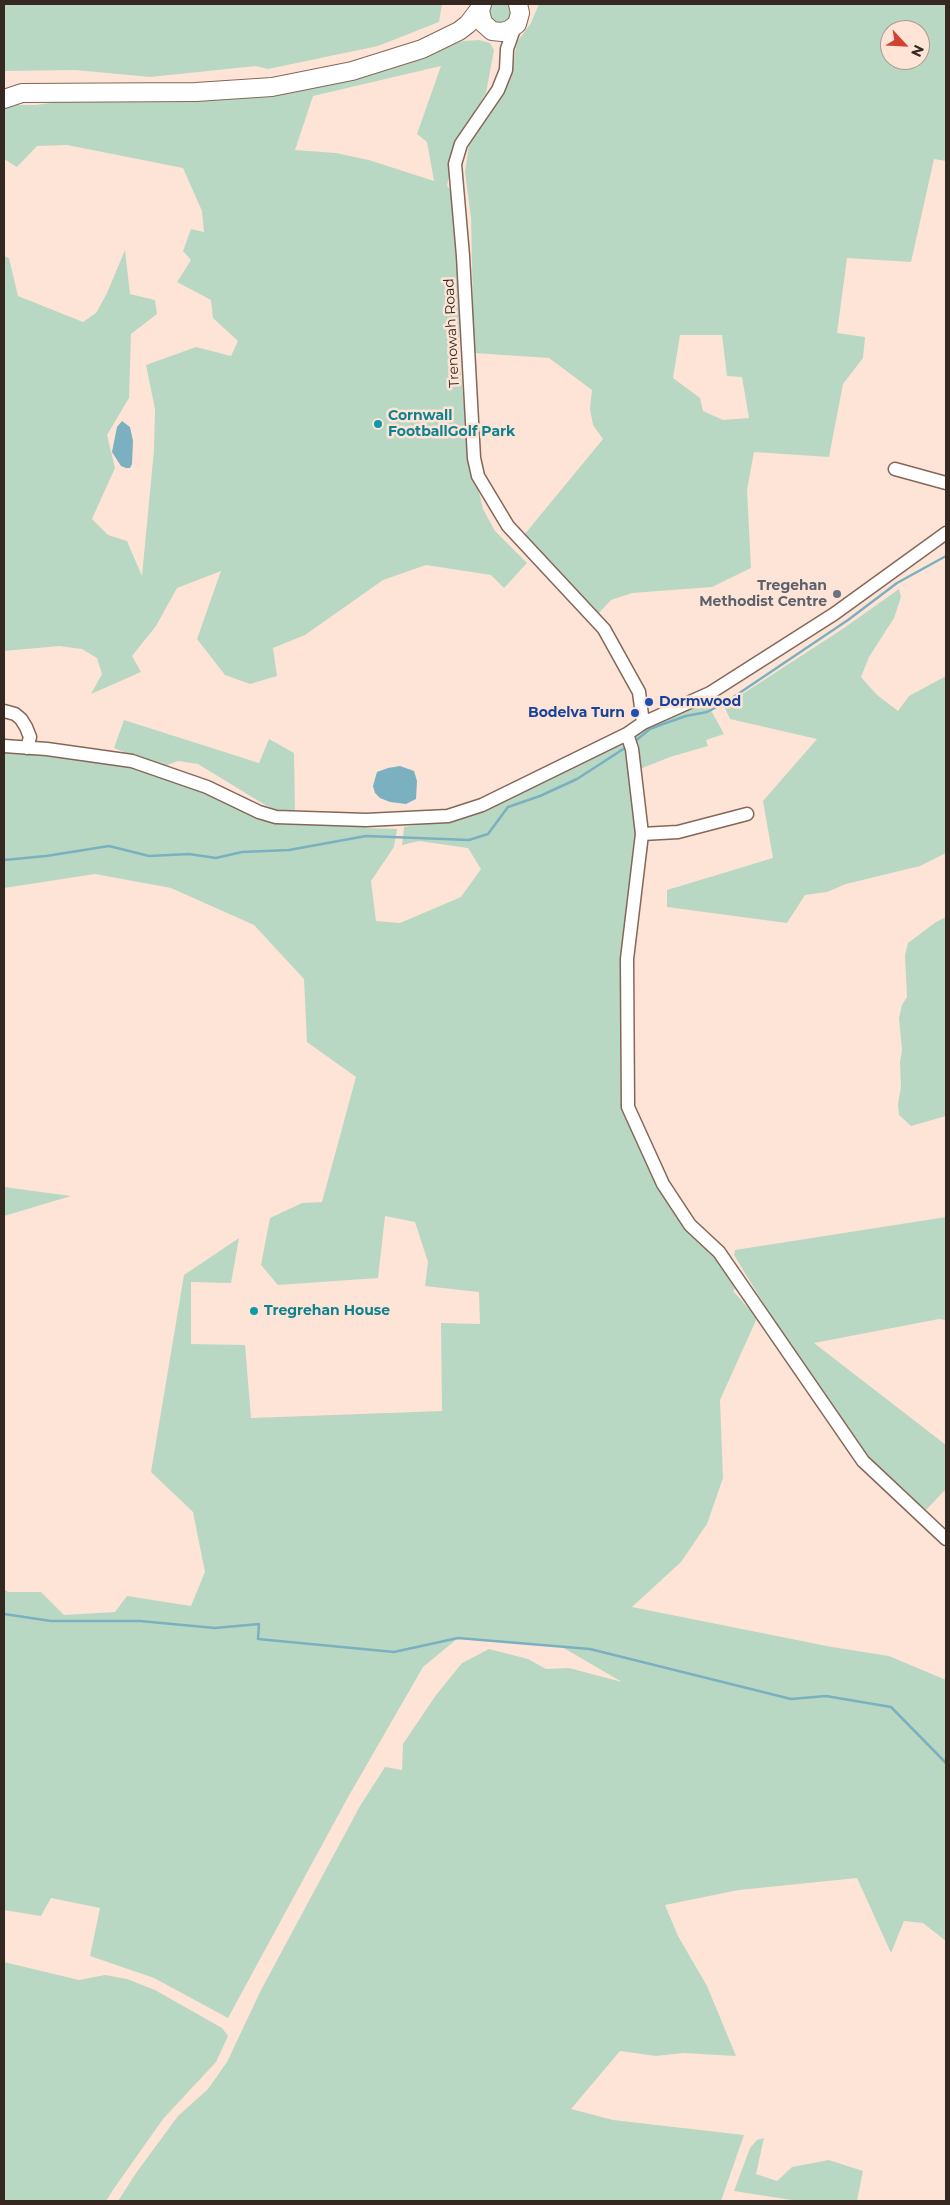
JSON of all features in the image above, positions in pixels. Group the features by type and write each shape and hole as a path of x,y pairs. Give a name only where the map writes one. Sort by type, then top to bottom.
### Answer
{"highway":[{"path":"482,6 480,15 488,29 512,18"},
{"path":"4,99 22,93 196,92 272,87 352,71 422,48 459,31 468,24 482,6"},
{"path":"459,31 472,30 512,18"},
{"path":"4,87 22,93"}],"street":[{"name":"Trenowah Road","path":"512,18 506,70 498,90 461,144 455,164 474,458 478,476 508,526 604,628 639,692 643,723"},
{"path":"895,469 946,483"},
{"path":"4,746 132,761 207,787 259,812 276,817 366,820 448,816 482,805 630,741 643,723 710,693 834,614 946,533"},
{"path":"4,711 15,714 26,727 30,737 27,748"},
{"path":"630,741 642,834 627,959 628,1107 663,1184 690,1225 718,1252 863,1461 946,1538"},
{"path":"642,834 678,832 747,814"}],"green space":[{"path":"4,4 442,4 439,22 378,46 268,69 256,66 150,77 75,70 4,71"},
{"path":"490,4 512,4 511,20 499,25 491,20 488,9"},
{"path":"539,4 946,4 946,161 934,159 911,262 847,258 837,333 865,337 863,358 843,384 829,457 754,452 747,490 751,568 712,587 632,593 611,600 598,614 524,535 603,439 593,425 590,409 592,390 549,358 474,353 471,218 465,172 469,145 502,95 512,71 517,42 531,23","holes":["680,335 722,335 727,376 742,377 749,418 723,420 703,411 700,398 673,378"]},
{"path":"479,40 490,43 494,50 486,93 456,142 447,186 451,191 460,284 459,355 468,447 483,509 495,531 527,563 504,588 491,575 426,565 383,580 305,635 273,648 277,676 250,684 225,675 197,639 221,571 177,588 156,626 132,656 141,672 91,694 102,674 97,658 82,649 59,646 4,651 4,256 9,258 18,296 83,322 96,313 107,293 125,250 130,294 155,300 157,314 131,334 129,398 107,435 115,468 92,519 108,535 127,541 142,576 154,450 155,409 146,365 196,347 231,356 238,341 213,318 211,300 177,282 191,260 183,251 191,229 204,232 202,211 183,168 67,145 37,146 17,167 4,159 4,105 36,105 71,100 359,74 463,41","holes":["441,66 417,134 427,142 434,181 369,160 336,153 295,150 313,96"]},
{"path":"899,589 901,597 894,618 869,657 861,677 877,695 898,711 909,696 946,676 946,853 920,866 846,884 827,892 805,895 787,923 667,907 667,890 773,858 763,801 817,739 730,719 724,706 844,628"},
{"path":"706,701 724,734 706,740 708,746 670,757 640,769 635,737 636,732"},
{"path":"124,720 259,763 269,739 294,753 295,811 275,811 198,764 178,761 162,767 114,748"},
{"path":"625,742 636,830 628,1107 658,1186 665,1199 679,1220 709,1246 736,1288 733,1291 757,1318 720,1400 723,1478 707,1524 681,1562 632,1607 832,1647 889,1656 946,1680 946,1941 923,1923 904,1921 891,1953 857,1878 739,1890 665,1905 678,1936 707,1986 736,2056 683,2053 656,2056 620,2051 571,2109 613,2120 744,2135 721,2201 118,2201 178,2116 208,2089 227,2062 261,1990 360,1806 385,1767 402,1770 403,1744 436,1695 462,1663 489,1649 528,1659 546,1669 569,1668 622,1682 562,1647 458,1638 423,1667 347,1799 228,2018 154,1978 90,1956 100,1908 51,1898 41,1916 4,1910 4,1589 8,1592 41,1592 64,1615 115,1612 127,1596 191,1606 205,1572 193,1512 151,1472 184,1275 239,1238 231,1283 191,1282 191,1344 245,1345 251,1418 442,1411 441,1323 480,1324 479,1292 425,1286 428,1262 415,1222 385,1216 378,1278 278,1285 261,1265 270,1218 302,1203 322,1202 356,1077 307,1042 304,979 254,925 171,888 95,874 4,888 4,746 132,761 276,817 366,820 366,828 397,829 394,847 371,881 376,921 400,923 461,897 481,869 468,848 419,841 402,845 404,827 449,820"},
{"path":"946,917 946,1116 911,1126 899,1115 898,1104 901,1087 900,1062 902,1050 899,1018 902,1005 907,997 905,955 908,943 936,922"},
{"path":"4,1187 71,1196 4,1216"},
{"path":"946,1217 946,1320 939,1319 814,1343 946,1445 946,1489 926,1510 866,1459 790,1347 734,1255 735,1250"},
{"path":"4,1962 79,1980 105,1975 127,1979 155,1990 222,2028 228,2036 216,2062 163,2119 106,2201 4,2201"},
{"path":"764,2138 756,2174 777,2181 792,2167 829,2160 863,2171 857,2201 798,2201 734,2191 750,2148 757,2140"}],"water":[{"path":"122,421 130,427 133,441 132,464 130,468 121,466 112,452 117,427"},
{"path":"400,766 414,771 417,781 416,799 406,804 390,802 380,798 375,793 373,786 377,772"}],"waterway":[{"path":"634,742 650,729 686,716 707,712 726,702 848,620 897,583 946,556"},
{"path":"4,860 46,856 109,846 149,856 189,854 216,858 242,852 289,850 366,836 469,840 488,834 508,807 540,796 577,779 628,746"},
{"path":"4,1614 51,1621 140,1621 215,1628 259,1624 258,1639 394,1652 458,1638 590,1649 791,1699 826,1696 891,1707 946,1763"}],"place":[{"name":"Cornwall FootballGolf Park","path":"378,424"},
{"name":"Tregehan Methodist Centre","path":"837,594"},
{"name":"Dormwood","path":"649,702"},
{"name":"Bodelva Turn","path":"635,713"},
{"name":"Tregrehan House","path":"254,1311"}]}
